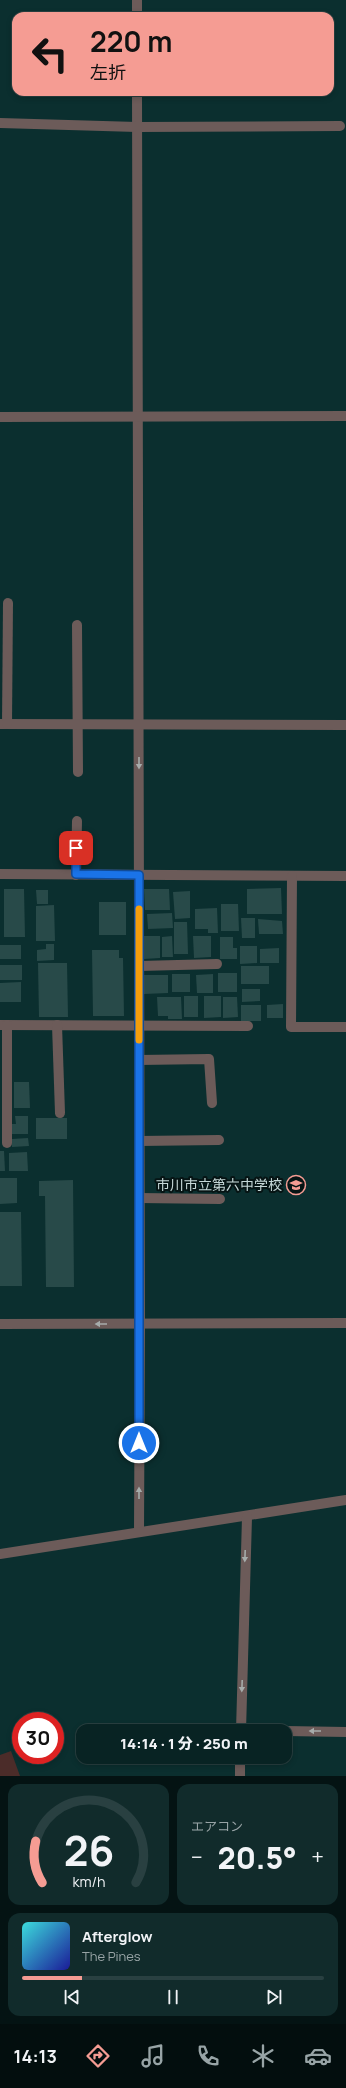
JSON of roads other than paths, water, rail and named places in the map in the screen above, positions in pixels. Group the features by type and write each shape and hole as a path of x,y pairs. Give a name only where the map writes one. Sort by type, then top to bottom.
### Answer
{"street":[{"path":"137,0 137,12"},
{"path":"137,96 140,1198 138,1532"},
{"path":"0,123 137,127 340,126"},
{"path":"0,417 139,418 346,416"},
{"path":"8,603 3,724 346,725"},
{"path":"77,625 78,772"},
{"path":"76,874 77,821"},
{"path":"0,874 346,876"},
{"path":"292,876 291,1026 346,1027"},
{"path":"139,966 217,964"},
{"path":"7,1143 4,1025 139,1024 248,1026"},
{"path":"56,1025 60,1113"},
{"path":"139,1060 209,1059 212,1103"},
{"path":"139,1141 219,1140"},
{"path":"140,1198 220,1198"},
{"path":"0,1324 346,1323"},
{"path":"0,1554 138,1532 246,1517 346,1500"},
{"path":"241,1724 246,1517"},
{"path":"292,1731 346,1732"},
{"path":"240,1764 240,1776"}],"place":[{"name":"市川市立第六中学校","path":"296,1185"}]}
